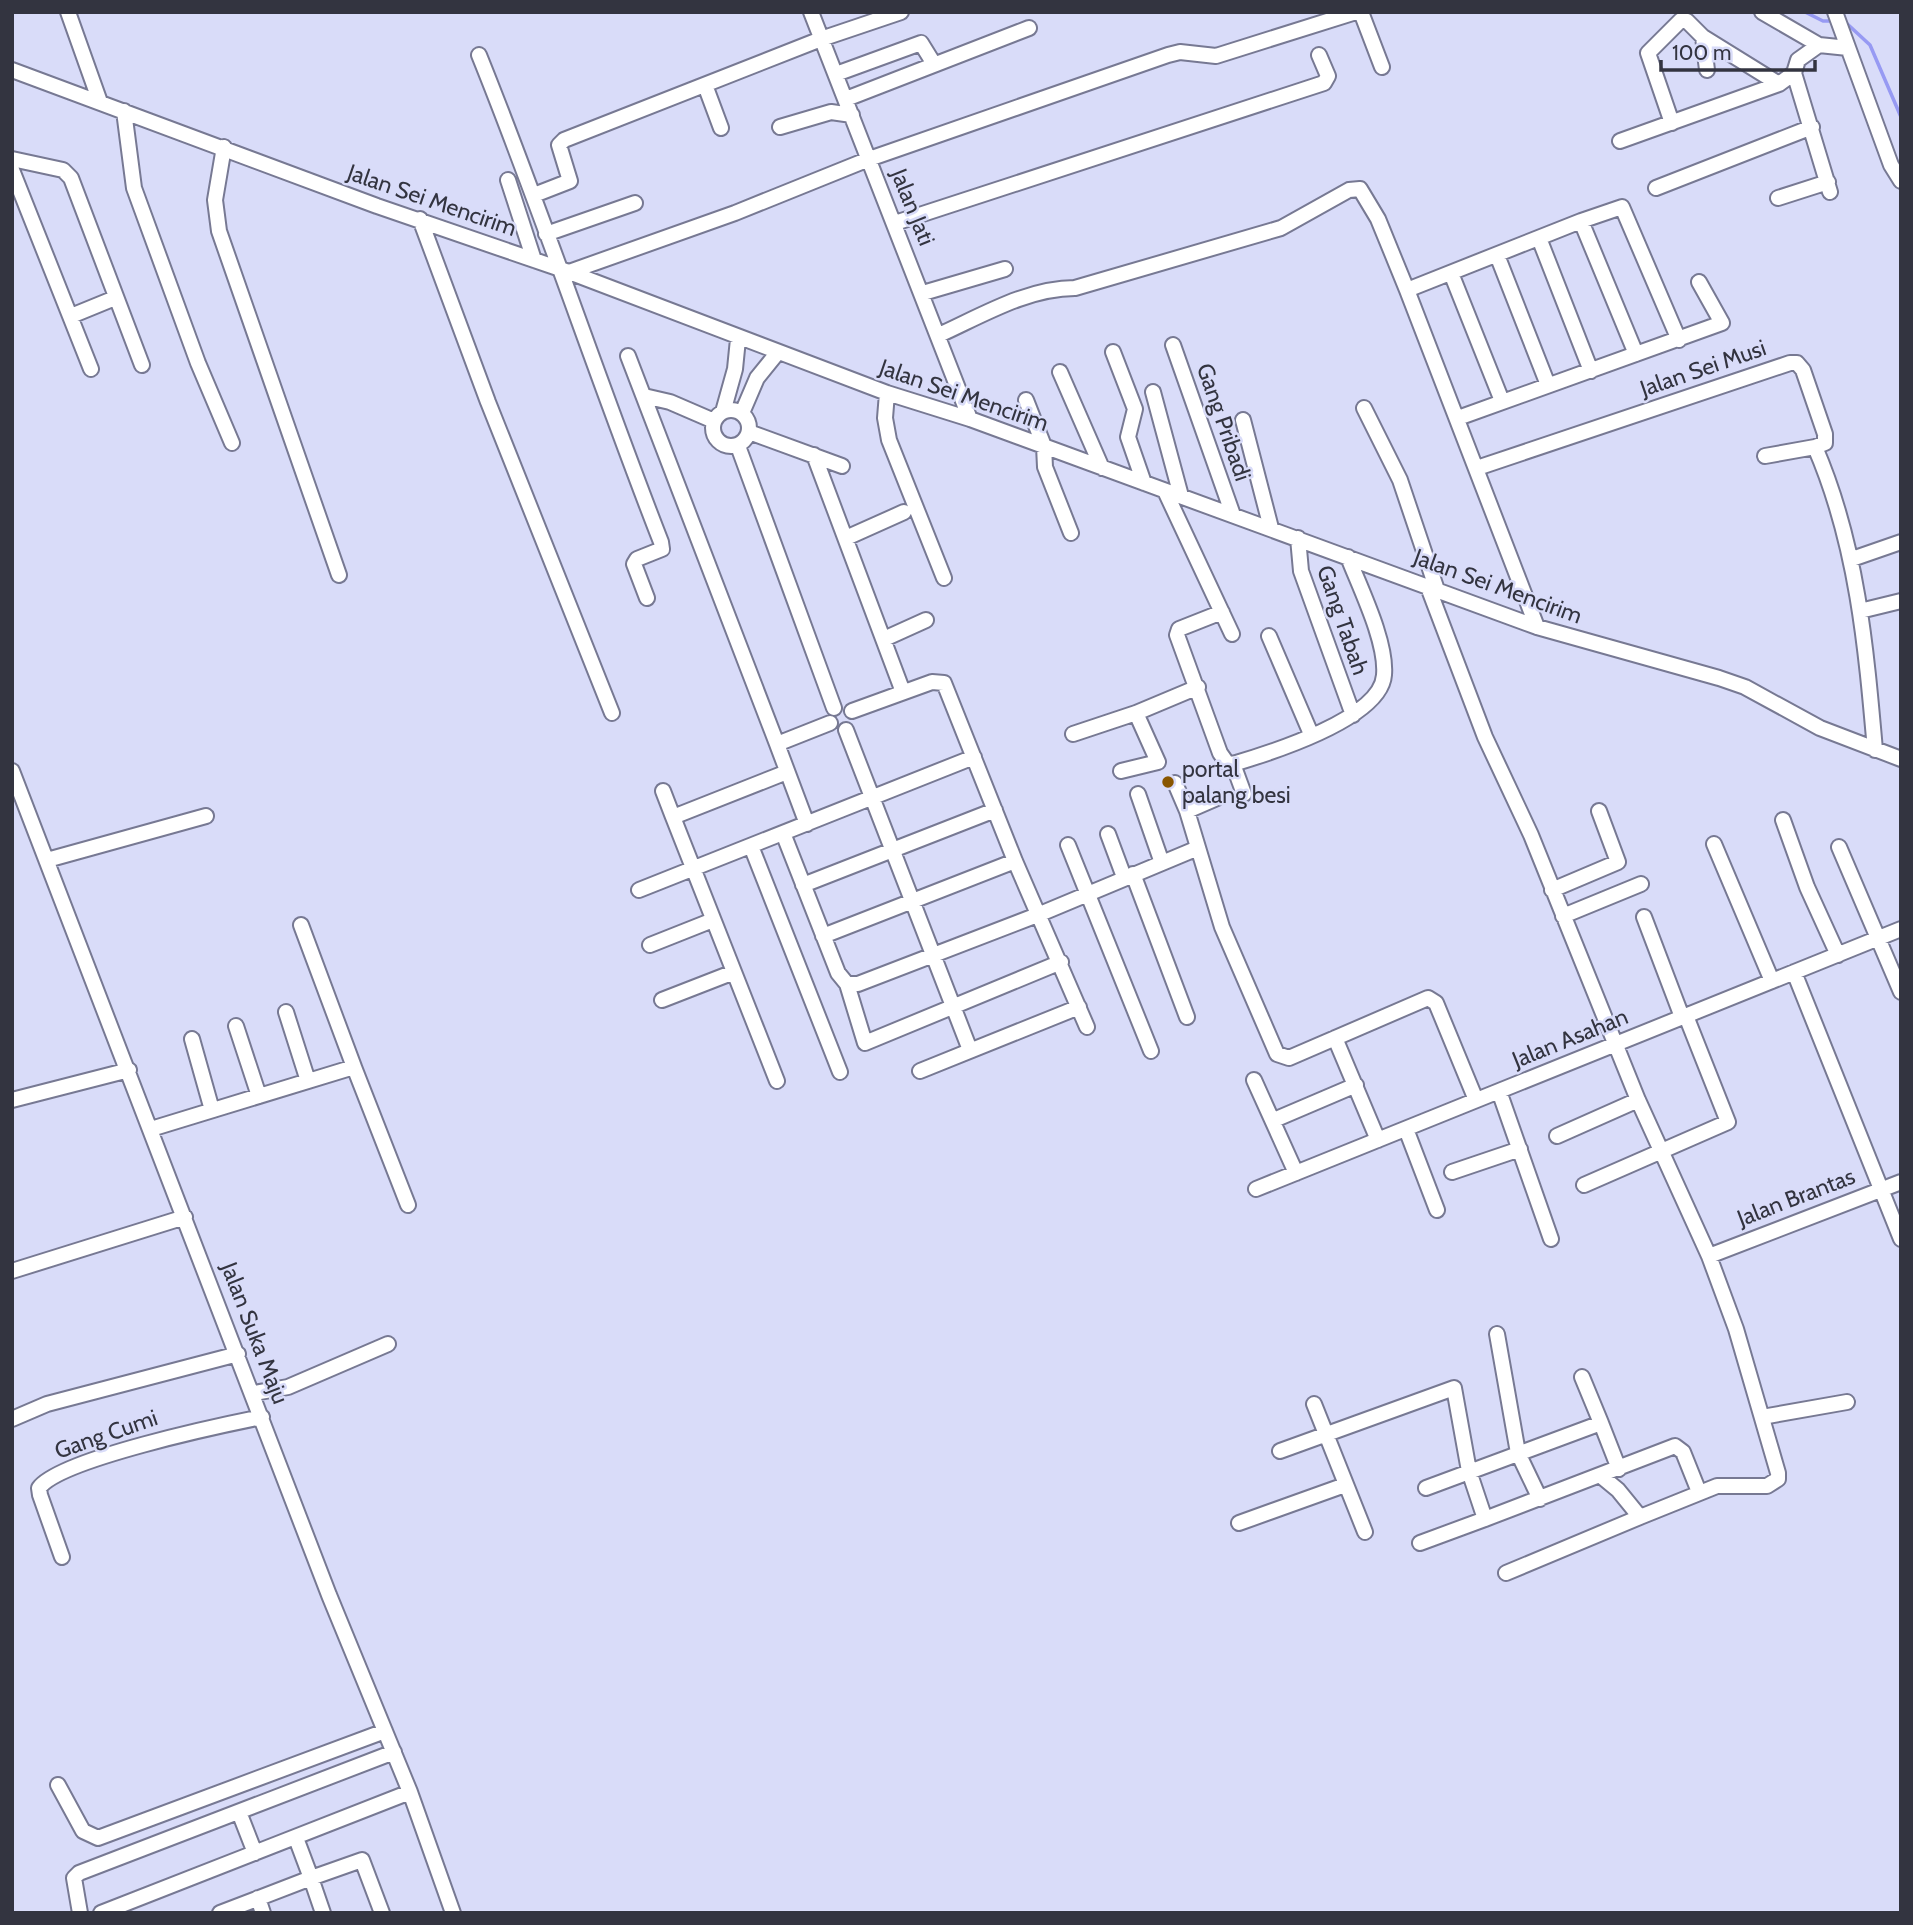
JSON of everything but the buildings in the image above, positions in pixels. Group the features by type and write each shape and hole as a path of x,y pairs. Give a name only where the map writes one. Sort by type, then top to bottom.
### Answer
{"street":[{"path":"68,12 100,102"},
{"name":"Jalan Jati","path":"811,12 970,419"},
{"path":"534,195 569,181 559,145 564,140 821,39 901,12"},
{"path":"563,270 735,213 869,159 1168,55 1180,52 1216,56 1356,12"},
{"path":"1362,12 1382,67"},
{"path":"1762,12 1819,45 1848,47"},
{"path":"1835,12 1891,165 1901,181"},
{"path":"1672,123 1648,53 1681,20 1686,21 1703,37 1779,83"},
{"path":"846,99 1028,28"},
{"path":"1703,37 1707,70"},
{"path":"836,74 921,43 933,64"},
{"path":"1778,198 1829,187 1794,73 1798,60 1819,45"},
{"path":"478,55 534,195 546,234 563,270 661,542 662,549 637,559 634,564 648,598"},
{"path":"895,223 1324,83 1328,76 1319,55"},
{"name":"Jalan Sei Mencirim","path":"12,70 377,206 563,270 738,339 887,393 970,419 1536,627 1745,687 1820,728 1901,759"},
{"path":"1620,142 1779,83 1794,73"},
{"path":"705,85 721,128"},
{"path":"124,111 134,188 198,363 232,443"},
{"path":"780,127 831,112 852,115"},
{"path":"1657,188 1812,127"},
{"path":"224,147 215,200 219,231 339,575"},
{"path":"12,159 67,172 142,365"},
{"path":"12,170 91,369"},
{"path":"508,180 534,260"},
{"path":"939,335 1030,295 1056,288 1075,288 1281,228 1313,208 1355,188 1360,189 1368,199 1407,290 1536,627"},
{"path":"546,234 635,203"},
{"path":"1407,290 1617,207 1626,211 1679,341"},
{"path":"420,219 488,402 612,713"},
{"path":"1581,221 1636,354"},
{"path":"1539,238 1591,370"},
{"path":"1497,255 1548,386"},
{"path":"923,293 1005,269"},
{"path":"1451,273 1502,401"},
{"path":"1458,418 1679,341 1722,323 1699,282"},
{"path":"71,316 115,298"},
{"path":"738,339 735,369 718,416 716,439 726,446 738,446"},
{"name":"Gang Pribadi","path":"1173,345 1233,515"},
{"path":"742,413 757,378 778,352"},
{"path":"1113,352 1135,409 1128,436 1144,483"},
{"path":"628,356 807,824"},
{"name":"Jalan Sei Musi","path":"1477,468 1790,363 1797,363 1803,370 1825,434 1825,443 1815,447"},
{"path":"735,369 757,378"},
{"path":"1060,372 1102,468"},
{"path":"1153,392 1181,496"},
{"path":"887,393 885,418 889,440 944,578"},
{"path":"644,396 718,416 735,410 742,413 748,421 749,432 738,446"},
{"path":"1026,400 1044,446 1045,467 1071,533"},
{"path":"1364,408 1400,480 1461,680 1563,916 1638,1100 1709,1256 1736,1329 1777,1464 1778,1479 1767,1486 1741,1488 1724,1485 1699,1492 1506,1573"},
{"path":"1243,420 1271,528"},
{"path":"749,432 842,466"},
{"path":"738,446 834,708"},
{"path":"1765,456 1815,447 1836,500 1852,559 1875,750"},
{"path":"814,455 903,692"},
{"path":"1165,491 1232,634"},
{"path":"846,538 904,512"},
{"name":"Gang Tabah","path":"1298,538 1301,571 1353,715"},
{"path":"1852,559 1901,542"},
{"path":"1222,612 1177,631 1220,752 1227,763 1233,764 1353,715 1377,695 1385,672 1378,640 1348,557"},
{"path":"1860,611 1901,601"},
{"path":"884,639 926,620"},
{"path":"1269,636 1311,734"},
{"path":"852,711 932,682 944,683 1015,861 1087,1027"},
{"path":"1073,734 1136,713 1198,687"},
{"path":"846,706 852,711 853,723 846,730 835,729 830,723 829,715 834,708 846,706"},
{"path":"1121,771 1158,762 1136,713"},
{"path":"777,744 830,723"},
{"path":"846,730 970,1050"},
{"path":"639,890 974,757"},
{"path":"1233,764 1244,794"},
{"name":"Jalan Suka Maju","path":"12,771 254,1393 329,1595 410,1792 453,1913"},
{"path":"673,817 787,772"},
{"path":"1175,783 1187,811 1223,927 1277,1054 1289,1058 1421,999 1433,1000 1476,1100"},
{"path":"663,791 777,1081"},
{"path":"1138,794 1162,863"},
{"path":"1187,811 1217,798"},
{"path":"803,885 995,810"},
{"path":"1552,890 1618,862 1599,811"},
{"path":"47,860 206,817"},
{"path":"1783,820 1807,887 1838,955"},
{"path":"783,833 838,973 847,985 864,1041 868,1044 1061,962"},
{"path":"1108,834 1128,875 1187,1017"},
{"path":"1714,844 1772,981"},
{"path":"1068,845 1151,1051"},
{"path":"751,846 839,1072"},
{"path":"1839,847 1901,992"},
{"path":"847,985 858,984 1040,914 1198,848"},
{"path":"823,936 914,903 1015,861"},
{"path":"1563,916 1642,884"},
{"path":"1584,1185 1729,1121 1644,917"},
{"path":"650,945 713,920"},
{"path":"301,925 408,1205"},
{"name":"Jalan Asahan","path":"1255,1189 1901,929"},
{"path":"662,1000 734,972"},
{"path":"1794,972 1901,1238"},
{"path":"920,1071 1079,1007"},
{"path":"286,1012 308,1081"},
{"path":"236,1026 259,1096"},
{"path":"1335,1038 1378,1140"},
{"path":"192,1039 212,1110"},
{"path":"151,1129 354,1067"},
{"path":"12,1100 129,1070"},
{"path":"1254,1080 1296,1173"},
{"path":"1274,1120 1356,1085"},
{"path":"1499,1091 1551,1239"},
{"path":"1557,1136 1638,1100"},
{"path":"1406,1129 1437,1210"},
{"path":"1452,1172 1520,1149"},
{"name":"Jalan Brantas","path":"1709,1256 1901,1182"},
{"path":"12,1271 185,1217"},
{"path":"1497,1334 1518,1453 1540,1499"},
{"path":"254,1393 288,1387 388,1344"},
{"path":"12,1419 47,1404 238,1354"},
{"path":"1582,1377 1619,1469"},
{"path":"1280,1451 1454,1388 1469,1471 1486,1519"},
{"path":"1762,1417 1847,1402"},
{"path":"1314,1404 1365,1531"},
{"name":"Gang Cumi","path":"62,1557 40,1495 39,1488 44,1481 62,1472 156,1440 262,1417"},
{"path":"1426,1488 1601,1423"},
{"path":"1420,1543 1678,1446 1699,1492"},
{"path":"1601,1476 1618,1490 1640,1517"},
{"path":"1239,1523 1345,1485"},
{"path":"98,1838 385,1731"},
{"path":"80,1913 74,1878 79,1873 394,1752"},
{"path":"58,1785 83,1831 98,1838 107,1862"},
{"path":"101,1913 410,1792"},
{"path":"239,1812 255,1853"},
{"path":"296,1838 323,1913"},
{"path":"220,1913 362,1860 382,1913"},
{"path":"258,1898 263,1913"}],"waterway":[{"path":"1805,12 1823,21 1832,21"},
{"path":"1843,20 1870,45 1901,117"}],"place":[{"name":"portal palang besi","path":"1168,782"}]}
